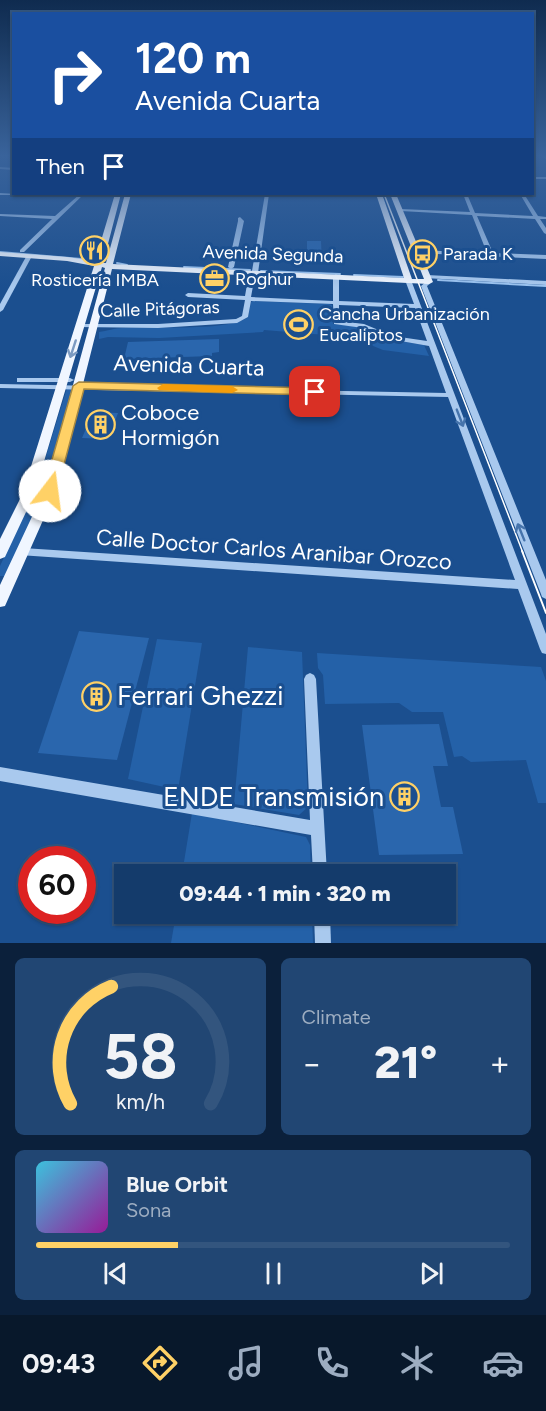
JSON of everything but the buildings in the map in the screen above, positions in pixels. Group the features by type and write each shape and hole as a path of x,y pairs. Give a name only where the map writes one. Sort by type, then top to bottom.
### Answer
{"main road":[{"path":"0,553 28,495 100,261 116,200"},
{"path":"2,593 50,491 126,200"},
{"path":"381,200 408,278"},
{"path":"396,200 428,279"},
{"name":"Avenida Segunda","path":"0,249 26,254"},
{"name":"Avenida Segunda","path":"0,254 26,254 126,263 231,267 254,271 428,279"},
{"path":"100,261 104,270 111,262"},
{"name":"Avenida Segunda","path":"111,262 336,276 408,278"}],"street":[{"path":"0,310 26,254 56,218 75,200"},
{"path":"248,298 266,200"},
{"path":"467,200 491,255"},
{"path":"526,200 546,232"},
{"path":"401,210 546,218"},
{"path":"0,215 56,218"},
{"path":"231,267 240,218"},
{"path":"418,252 546,257"},
{"path":"336,276 336,323 364,326 392,338 430,344"},
{"path":"408,278 430,344 546,649"},
{"path":"428,279 424,286 546,594"},
{"name":"Avenida Segunda","path":"428,279 546,283"},
{"path":"188,295 417,306"},
{"name":"Calle Pitágoras","path":"80,326 197,325 241,319 245,316 248,298"},
{"name":"Avenida Cuarta","path":"0,380 62,384"},
{"name":"Avenida Cuarta","path":"0,386 80,383 450,392"},
{"name":"Calle Doctor Carlos Aranibar Orozco","path":"23,552 522,585"},
{"path":"310,679 320,864"},
{"path":"0,774 318,830"},
{"path":"322,924 323,943"}],"shaded area":[{"path":"253,301 329,304 332,305 333,324 363,327 394,340 424,345 429,356 383,350 351,337 264,330 263,332 159,338 108,337 99,339 99,332 119,328 207,327 238,322 248,317"},
{"path":"67,388 72,388 46,489 6,576 0,576 0,566 36,489"},
{"path":"157,639 202,643 178,790 128,779"},
{"path":"248,647 302,652 308,807 299,815 234,804"},
{"path":"317,653 541,667 546,681 546,803 538,803 526,760 471,762 462,756 454,757 443,712 412,712 399,703 325,704 323,675 318,668"},
{"path":"192,813 306,837 310,845 311,864 184,864"},
{"path":"174,924 312,924 313,943 171,943"}],"waterway":[{"path":"0,252 93,260"},
{"path":"117,263 127,265"},
{"path":"184,267 250,270"},
{"path":"261,271 340,274"},
{"path":"354,275 403,277"},
{"path":"438,280 546,286"}],"tram line":[{"path":"386,200 523,553"},
{"path":"522,551 546,613"}],"slow traffic":[{"path":"163,388 232,390"}],"place":[{"name":"Rosticería IMBA","path":"95,251"},
{"name":"Parada K","path":"422,254"},
{"name":"Roghur","path":"214,279"},
{"name":"Cancha Urbanización Eucaliptos","path":"298,324"},
{"name":"Coboce Hormigón","path":"100,425"},
{"name":"Ferrari Ghezzi","path":"96,696"},
{"name":"ENDE Transmisión","path":"405,797"}],"route":[{"path":"50,491 79,386 315,392"}]}
